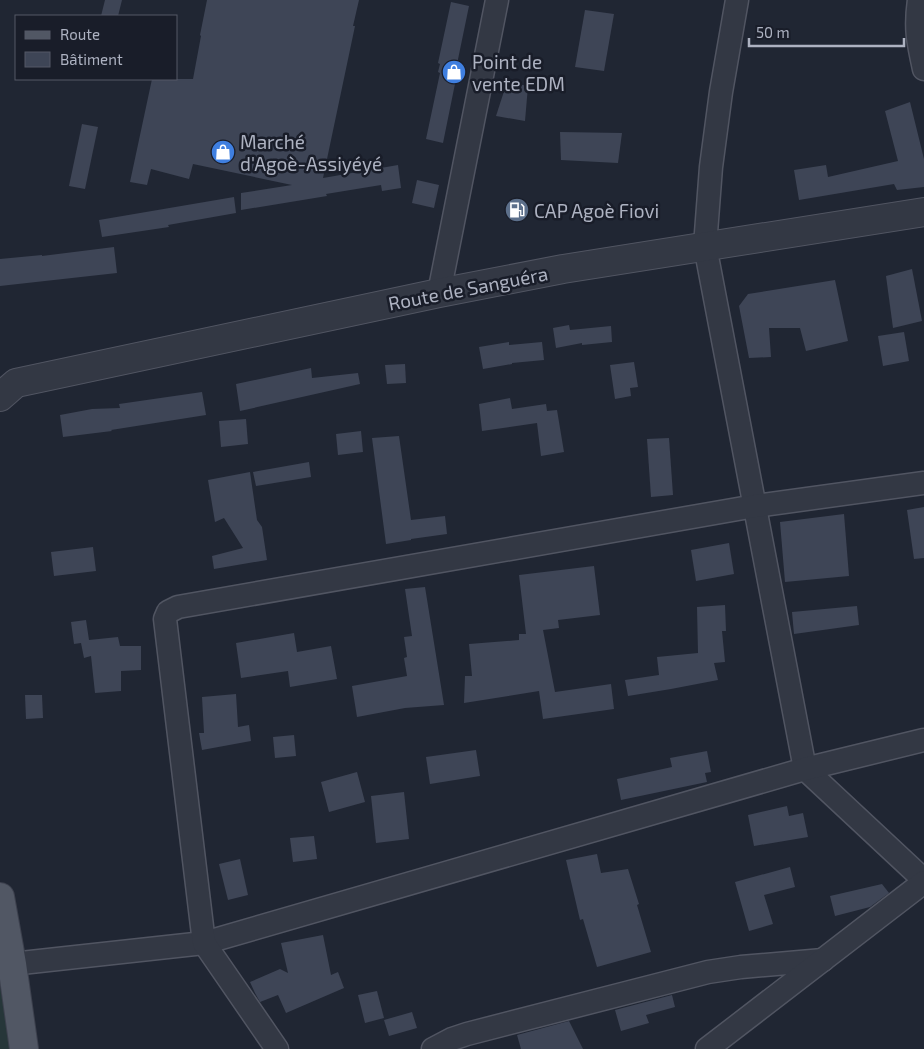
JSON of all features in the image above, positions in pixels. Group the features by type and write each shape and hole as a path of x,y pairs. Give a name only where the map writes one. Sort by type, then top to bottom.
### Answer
{"main road":[{"path":"0,897 24,1049"}],"street":[{"path":"439,293 497,0"},
{"path":"708,1049 924,882 805,769 705,246 721,92 737,0"},
{"path":"919,0 916,17 917,39 924,69"},
{"name":"Route de Sanguéra","path":"5,385 439,293 563,269 924,212"},
{"path":"277,1049 204,943 165,619 168,612 178,607 756,506 924,483"},
{"path":"12,964 204,943 805,769 924,740"},
{"path":"433,1049 452,1038 708,972 741,967 823,960"}],"shaded area":[{"path":"0,986 11,1049 0,1049"}],"building":[{"path":"105,0 122,0 118,15 101,15"},
{"path":"207,0 359,0 323,178 398,165 401,188 382,191 381,185 241,210 241,193 292,185 193,164 189,179 151,169 147,185 130,182 152,80 193,79"},
{"path":"451,2 469,6 443,143 426,139 440,73 438,72 440,64 438,63"},
{"path":"585,10 614,14 604,71 575,67"},
{"path":"507,82 528,86 525,121 496,116"},
{"path":"910,102 924,159 924,187 897,190 894,184 799,200 794,170 826,165 828,177 898,161 885,111"},
{"path":"82,124 98,127 85,189 69,186"},
{"path":"560,132 622,133 618,163 561,160"},
{"path":"417,180 439,185 434,208 412,203"},
{"path":"234,197 236,213 168,225 169,227 102,237 99,220"},
{"path":"114,247 117,273 0,286 0,259"},
{"path":"912,269 922,321 893,328 886,276"},
{"path":"835,280 848,341 806,351 800,328 769,328 771,357 749,358 739,306 748,294"},
{"path":"569,325 570,330 611,326 612,342 582,345 582,343 556,348 553,328"},
{"path":"904,332 909,361 883,366 878,336"},
{"path":"509,342 509,345 542,342 544,360 512,363 483,369 479,347"},
{"path":"634,362 638,387 630,388 631,396 615,399 610,365"},
{"path":"405,364 406,383 387,384 385,365"},
{"path":"311,368 312,378 358,373 360,384 240,411 236,384"},
{"path":"202,392 206,415 112,431 63,437 60,415 92,409 120,408 119,404"},
{"path":"510,398 512,409 546,404 547,411 557,410 564,452 541,456 537,423 482,431 479,404"},
{"path":"246,419 248,444 221,447 219,421"},
{"path":"361,431 363,452 338,455 336,434"},
{"path":"399,436 411,520 445,516 447,534 386,544 372,438"},
{"path":"669,438 673,495 651,497 647,439"},
{"path":"309,462 311,477 256,486 253,472"},
{"path":"250,472 257,520 262,527 267,560 214,569 212,556 243,548 224,518 215,522 208,480"},
{"path":"924,507 924,558 914,559 907,510"},
{"path":"844,514 849,576 785,582 780,522"},
{"path":"729,543 734,574 696,581 691,550"},
{"path":"93,547 96,571 54,576 51,552"},
{"path":"594,566 600,615 558,620 559,628 543,630 555,692 611,684 614,709 543,719 539,691 464,703 465,676 472,676 469,644 519,640 519,634 526,634 519,575"},
{"path":"425,587 444,705 405,708 357,717 352,686 407,676 404,658 407,657 404,637 412,636 405,589"},
{"path":"725,605 726,631 722,631 725,662 714,663 718,680 628,696 625,680 659,675 657,657 698,653 697,607"},
{"path":"857,606 859,625 794,634 792,612"},
{"path":"86,620 89,640 118,637 120,646 141,646 141,670 121,671 121,691 95,693 91,656 84,658 81,643 74,644 71,622"},
{"path":"294,633 297,652 331,646 337,679 290,687 288,671 241,678 236,643"},
{"path":"236,694 238,727 249,725 251,741 202,750 199,733 204,733 202,697"},
{"path":"25,695 42,695 43,718 26,719"},
{"path":"294,735 296,756 275,758 273,737"},
{"path":"476,750 480,776 430,784 426,757"},
{"path":"707,751 711,772 705,773 707,782 621,800 617,779 672,767 670,758"},
{"path":"357,772 365,802 329,812 321,782"},
{"path":"404,792 409,839 376,843 371,796"},
{"path":"787,806 789,816 803,813 808,837 754,846 748,815"},
{"path":"314,836 317,859 293,862 290,838"},
{"path":"597,854 601,873 628,869 651,952 597,967 583,919 580,920 566,860"},
{"path":"240,859 248,895 228,900 219,864"},
{"path":"790,867 795,887 764,895 773,924 749,931 735,882"},
{"path":"882,884 889,893 870,907 835,916 830,896"},
{"path":"323,935 331,975 338,972 344,988 286,1013 278,995 260,1002 250,982 280,969 288,973 281,943"},
{"path":"377,991 384,1018 365,1023 358,995"},
{"path":"672,995 675,1007 646,1015 649,1023 621,1031 615,1010"},
{"path":"412,1012 417,1028 389,1036 384,1020"},
{"path":"569,1021 583,1049 521,1049 517,1035"}],"place":[{"name":"Point de vente EDM","path":"454,72"},
{"name":"Marché d'Agoè-Assiyéyé","path":"223,152"},
{"name":"CAP Agoè Fiovi","path":"517,210"}]}
